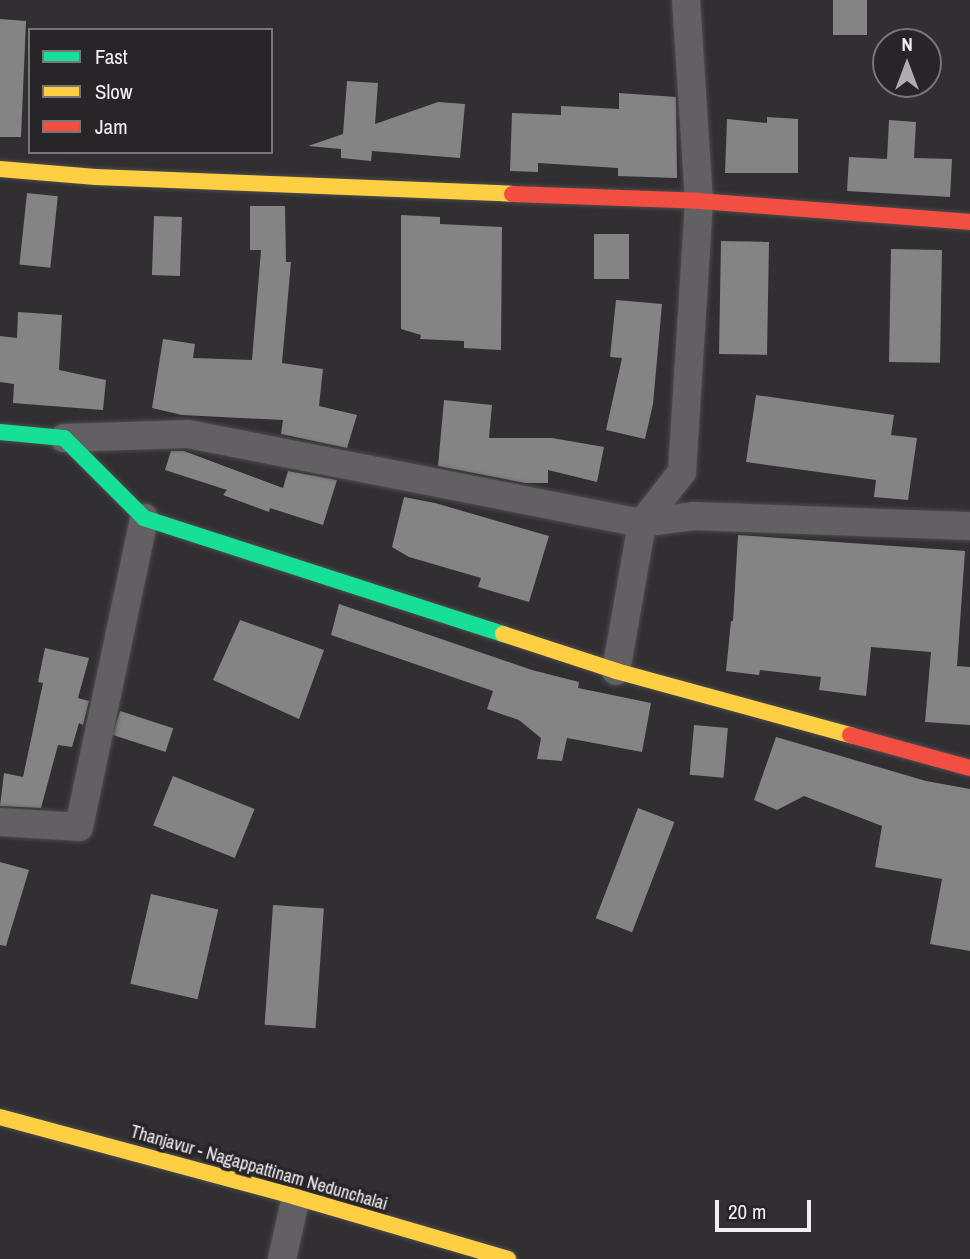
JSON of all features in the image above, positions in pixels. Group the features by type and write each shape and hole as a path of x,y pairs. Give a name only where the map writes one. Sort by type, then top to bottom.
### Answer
{"main road":[{"path":"0,169 110,177 699,201 970,222"},
{"path":"0,432 64,438 144,519 616,671 970,768"},
{"name":"Thanjavur - Nagappattinam Nedunchalai","path":"0,1117 296,1197 508,1259"}],"street":[{"path":"616,671 642,523 682,471 699,201 686,0"},
{"path":"64,438 188,433 642,523 694,516 970,526"},
{"path":"0,822 79,827 144,519"},
{"path":"282,1259 296,1197"}],"building":[{"path":"833,0 867,0 867,35 833,35"},
{"path":"0,19 26,21 21,137 0,137"},
{"path":"347,81 378,83 375,124 438,102 465,104 460,158 372,151 371,161 341,158 341,149 308,146 343,134"},
{"path":"619,93 676,97 677,178 618,176 618,168 538,163 538,172 510,171 512,113 561,115 561,106 619,109"},
{"path":"767,117 798,119 798,173 725,173 727,119 767,123"},
{"path":"889,120 916,122 914,158 952,159 950,197 847,191 849,157 887,159"},
{"path":"27,193 58,196 50,268 19,265"},
{"path":"250,206 285,206 286,262 291,262 282,363 323,369 319,406 357,415 347,448 281,434 283,420 182,415 152,408 163,339 195,344 193,358 252,360 261,250 250,250"},
{"path":"401,215 440,217 440,224 502,227 501,350 464,348 464,341 420,339 421,335 401,329"},
{"path":"154,216 182,217 180,276 152,275"},
{"path":"594,234 629,234 629,279 594,279"},
{"path":"721,241 769,242 767,355 719,354"},
{"path":"891,249 942,250 940,363 889,362"},
{"path":"616,300 662,304 653,404 645,439 606,430 622,358 610,357"},
{"path":"18,312 62,315 59,370 106,380 103,410 13,403 14,384 0,382 0,336 17,338"},
{"path":"756,395 894,415 891,435 917,438 908,500 874,497 876,480 746,462"},
{"path":"444,400 492,405 489,438 552,438 604,447 597,482 548,470 548,483 525,483 438,466"},
{"path":"171,451 184,451 283,488 288,471 337,480 323,525 270,508 269,512 223,495 227,490 165,470"},
{"path":"404,497 435,503 549,536 529,602 478,587 481,578 409,557 392,547"},
{"path":"738,535 965,551 957,666 970,667 970,725 925,722 931,652 871,647 866,696 819,690 821,677 760,670 759,675 726,671 733,621"},
{"path":"339,604 532,670 579,682 578,688 651,703 642,752 567,738 562,761 537,759 541,738 519,720 487,709 493,691 331,635"},
{"path":"240,620 324,650 299,719 213,680"},
{"path":"45,648 89,658 78,698 89,701 83,725 79,723 72,747 58,745 41,808 0,806 4,773 23,777 43,683 38,682"},
{"path":"120,711 173,728 166,752 112,735"},
{"path":"694,725 728,728 724,778 690,775"},
{"path":"776,737 926,781 970,789 970,951 930,944 942,879 875,867 882,826 804,796 777,810 754,800"},
{"path":"173,776 255,809 235,858 153,825"},
{"path":"638,808 674,822 632,932 596,918"},
{"path":"0,862 29,870 6,946 0,945"},
{"path":"151,894 218,910 198,999 130,984"},
{"path":"273,905 324,909 316,1028 265,1025"}],"traffic: fast":[{"path":"0,432 64,438 144,518 503,634"}],"traffic: slow":[{"path":"0,169 96,177 512,194"},
{"path":"503,634 616,671 850,735"},
{"path":"0,1117 296,1197 508,1259"}],"traffic: jam":[{"path":"512,194 699,201 970,222"},
{"path":"850,735 970,768"}]}
